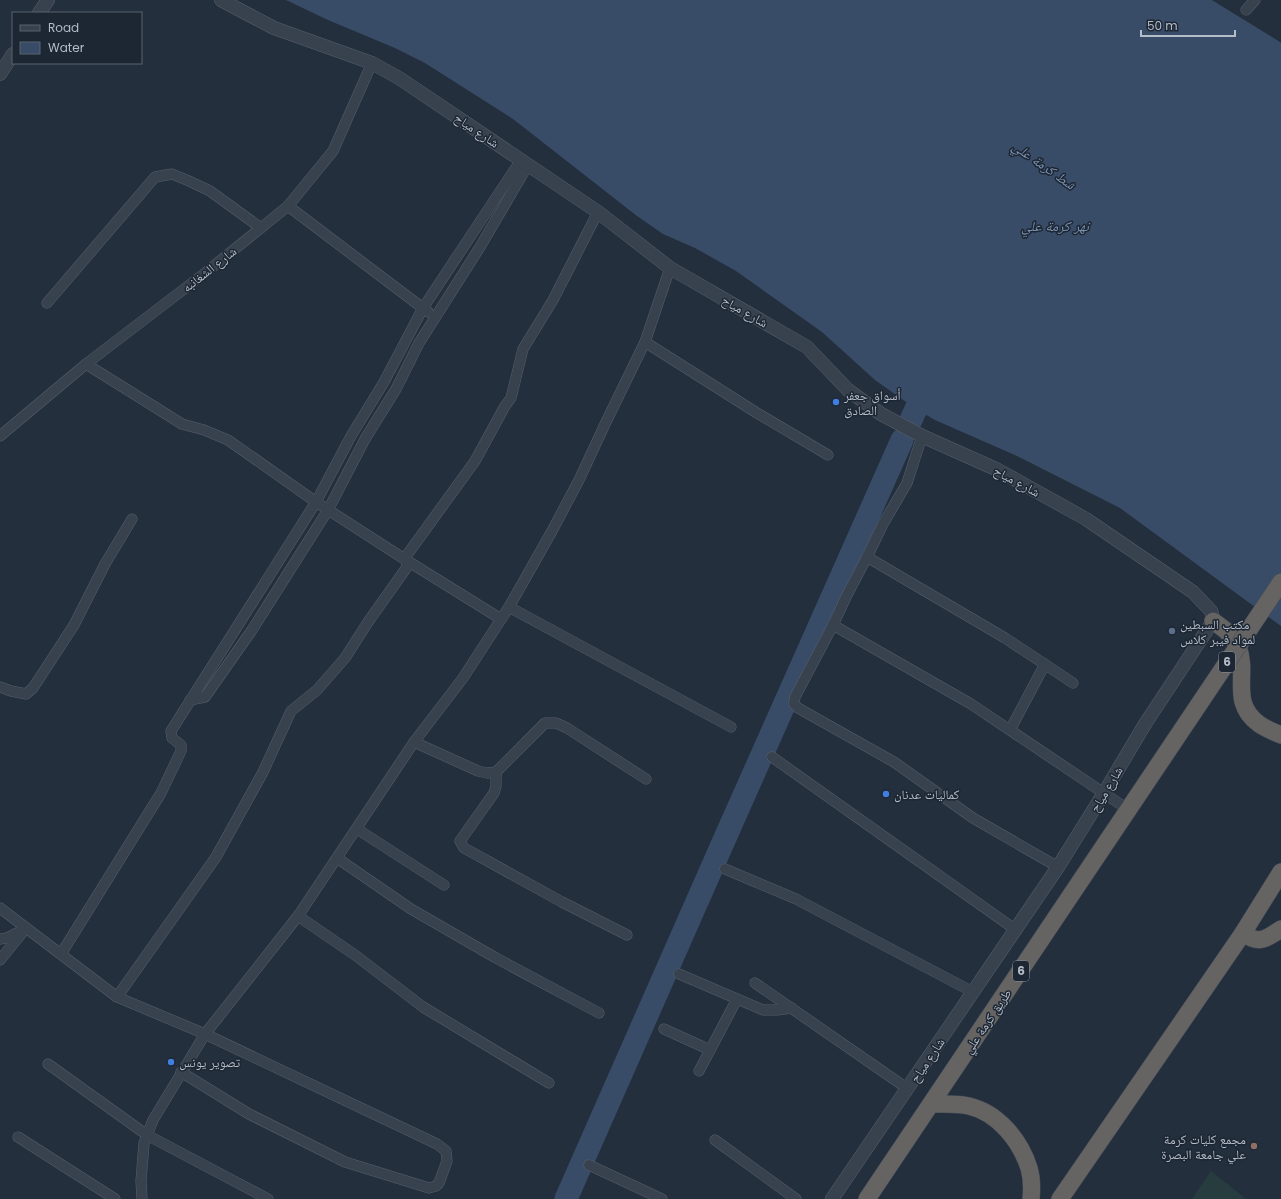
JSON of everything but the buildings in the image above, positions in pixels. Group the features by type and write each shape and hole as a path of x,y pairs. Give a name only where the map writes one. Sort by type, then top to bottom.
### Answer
{"highway":[{"name":"طريق كرمة علي","path":"867,1199 1281,582"},
{"path":"1213,621 1230,634 1238,647 1242,663 1240,688 1248,712 1258,724 1281,735"},
{"path":"1060,1199 1243,933 1281,872"},
{"path":"1243,933 1248,937 1262,940 1268,938 1281,929"},
{"path":"932,1104 952,1103 969,1106 992,1117 1008,1130 1020,1148 1029,1168 1032,1185 1031,1199"}],"street":[{"path":"40,12 48,0"},
{"name":"شارع مياح","path":"221,0 274,28 372,63 399,78 598,212 670,268 807,347 848,390 881,414 922,436 998,470 1086,519 1193,592 1211,611 1213,621 1144,724 1104,793 1058,867 832,1199"},
{"path":"1246,10 1255,0"},
{"path":"0,74 12,56"},
{"name":"شارع الشغانبه","path":"0,436 86,364 205,273 288,206 332,151 372,63"},
{"path":"61,954 161,793 181,751 181,745 172,738 171,731 316,502 351,436 384,382 422,308 524,162"},
{"path":"190,700 205,697 252,630 328,510 365,439 396,389 419,343 480,247 524,162"},
{"path":"47,303 154,177 172,174 210,191 261,228"},
{"path":"288,206 436,317"},
{"path":"117,997 216,857 264,772 291,711 317,690 345,658 368,622 407,567 407,555 475,461 505,406 511,398 523,349 553,300 598,212"},
{"path":"142,1199 141,1181 144,1142 153,1120 205,1034 298,916 414,742 463,678 509,607 579,480 645,342 670,268"},
{"path":"645,342 757,413 828,454"},
{"path":"86,364 182,424 204,430 228,440 328,510 406,560 502,618"},
{"path":"922,436 906,483 883,524 847,595 834,625 795,698 794,704 798,708 894,762 973,818 1058,867"},
{"path":"0,687 26,694 33,688 74,625 105,564 132,519"},
{"path":"867,557 1005,638 1073,683"},
{"path":"509,607 731,727"},
{"path":"239,623 252,630"},
{"path":"834,625 971,704 1129,810"},
{"path":"1010,730 1045,664"},
{"path":"414,742 478,771 487,773 496,772 545,723 556,722 646,779"},
{"path":"772,757 1016,930"},
{"path":"496,772 496,786 494,793 460,841 464,848 555,898 627,935"},
{"path":"357,829 444,885"},
{"path":"337,858 411,910 496,958 599,1013"},
{"path":"725,868 796,899 973,992"},
{"path":"0,908 117,997 205,1034 437,1144 446,1151 448,1156 439,1183 436,1186 429,1188 345,1162 249,1114 181,1072"},
{"path":"298,916 355,955 423,1007 549,1083"},
{"path":"0,939 7,938 26,928"},
{"path":"0,960 26,928"},
{"path":"679,974 763,1010 792,1008"},
{"path":"755,983 908,1089"},
{"path":"699,1071 737,999"},
{"path":"664,1029 710,1050"},
{"path":"48,1064 147,1135 268,1199"},
{"path":"18,1137 115,1199"},
{"path":"715,1140 796,1199"},
{"path":"589,1165 662,1199"}],"green space":[{"path":"1211,1171 1246,1199 1192,1199"}],"water":[{"name":"نهر كرمة علي","path":"286,0 1208,0 1281,45 1281,626 1120,508 1017,456 935,420 916,409 875,380 822,332 736,271 695,248 663,234 637,216 513,119 425,63 395,48 328,20"}],"waterway":[{"path":"1208,0 1281,45"},
{"path":"911,420 916,409"},
{"path":"566,1199 902,440"}],"place":[{"name":"أسواق جعفر الصادق","path":"836,402"},
{"name":"مكتب السبطين لمواد فيبر كلاس","path":"1172,631"},
{"name":"كماليات عدنان","path":"886,794"},
{"name":"تصوير يونس","path":"171,1062"},
{"name":"مجمع كليات كرمة علي جامعة البصرة","path":"1254,1146"}],"water label":[{"name":"شط كرمة علي","path":"1044,165"}]}
